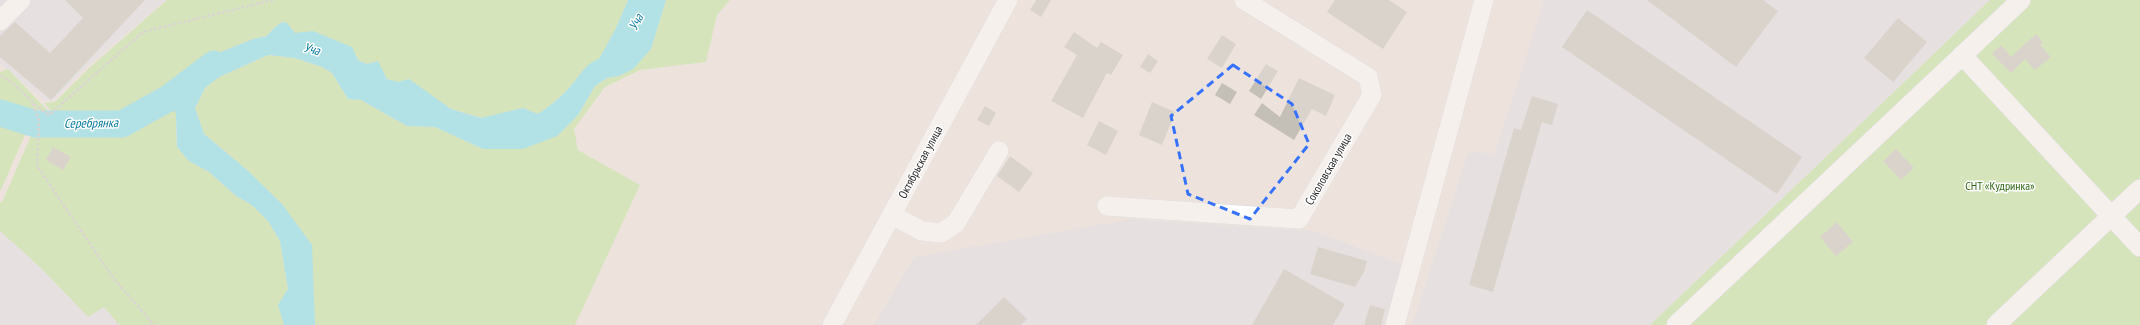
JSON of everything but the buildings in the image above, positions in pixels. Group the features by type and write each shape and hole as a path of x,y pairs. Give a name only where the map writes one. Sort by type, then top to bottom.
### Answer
{"street":[{"path":"0,21 21,0"},
{"name":"Октябрьская улица","path":"832,325 1008,0"},
{"name":"Соколовская улица","path":"1107,206 1299,219 1372,94 1368,77 1244,0"},
{"path":"1395,325 1484,0"},
{"path":"1676,325 2021,0"},
{"path":"1962,55 2140,247"},
{"path":"892,215 922,231 941,233 956,223 998,151"},
{"path":"1996,325 2140,190"}],"path":[{"path":"0,75 24,92 32,102 49,115 143,32 272,0"},
{"path":"32,102 39,120 40,134 37,166 114,280 154,325"}],"highlighted area":[{"path":"1233,65 1292,104 1309,144 1250,219 1188,194 1171,116"}],"shaded area":[{"path":"0,0 166,0 87,67 53,101 43,100 0,63"},
{"path":"1544,0 1990,0 1650,325 1412,325 1468,153 1478,151 1494,156"},
{"path":"1133,219 1314,231 1404,265 1384,325 874,325 914,257"},
{"path":"0,231 41,268 88,317 104,307 119,325 0,325"}],"green space":[{"path":"167,0 628,0 616,28 599,60 590,64 562,95 538,114 523,108 482,118 451,109 434,98 387,79 382,71 302,33 295,33 286,23 282,22 267,36 253,39 221,52 176,114 177,147 189,161 209,172 235,195 253,206 268,221 280,241 288,289 279,305 284,325 119,325 104,307 88,317 41,268 0,231 0,202 2,202 37,122 0,106 0,72 8,69 57,120 121,119 188,80 119,116 58,118 44,103 55,102 88,69"},
{"path":"666,0 730,0 717,15 706,62 640,70 605,87 574,129 578,150 640,185 575,325 315,325 313,303 246,169 204,134 195,108 208,82 268,55 295,58 322,67 332,73 348,99 361,100 407,126 435,127 483,149 578,115 595,86 607,78 619,76 651,49"},
{"name":"СНТ «Кудринка»","path":"1990,0 2140,0 2140,325 1650,325"},
{"path":"0,118 28,128 0,192"}],"water":[{"name":"Уча","path":"628,0 666,0 651,49 633,69 619,76 607,78 595,86 578,115 557,136 523,149 483,149 435,127 407,126 361,100 348,99 332,73 322,67 295,58 268,55 208,82 195,108 204,134 246,169 282,204 312,245 315,325 284,325 278,305 288,289 280,241 268,221 253,206 235,195 209,172 189,161 177,147 176,114 171,104 221,52 253,39 267,36 282,22 287,23 295,33 313,31 352,47 358,60 367,64 378,61 387,79 398,82 409,79 451,109 481,118 523,108 538,114 551,105 570,87 586,67 599,59 616,28"}],"waterway":[{"name":"Серебрянка","path":"0,113 36,124 122,124 169,98 214,64"}]}
